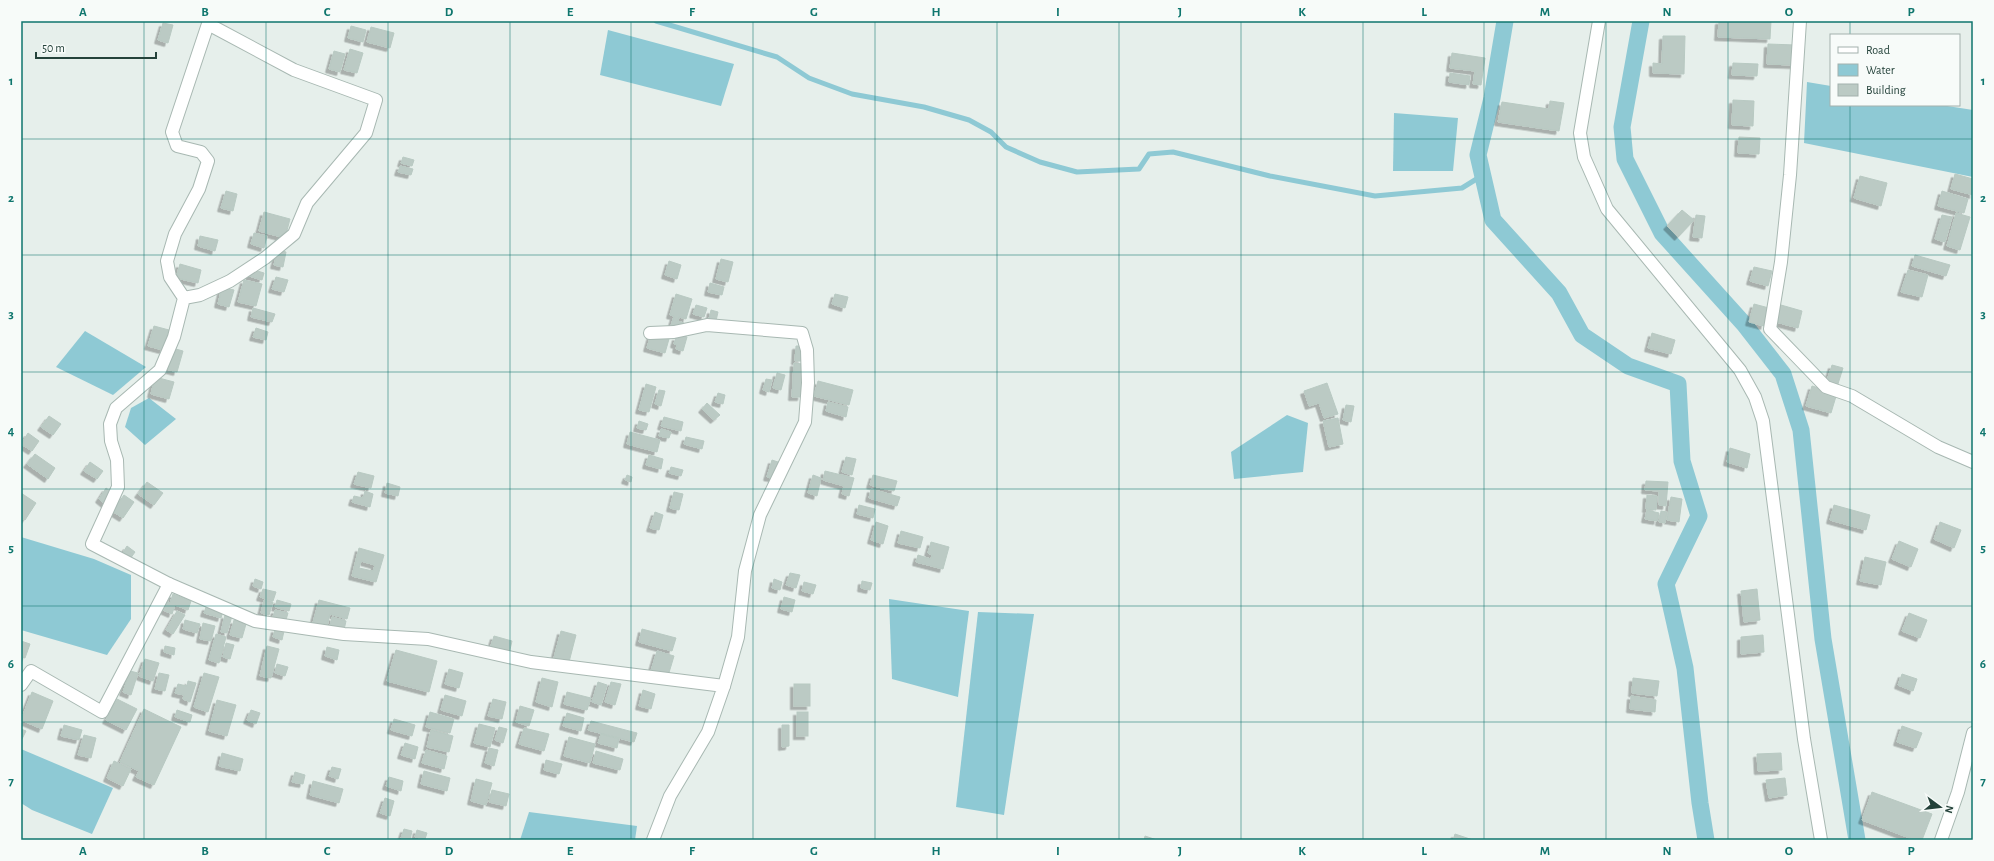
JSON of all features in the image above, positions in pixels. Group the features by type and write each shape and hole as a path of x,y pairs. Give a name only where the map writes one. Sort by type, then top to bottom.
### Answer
{"street":[{"path":"1599,21 1580,133 1584,156 1607,209 1740,370 1755,397 1763,421 1804,739 1821,840"},
{"path":"1800,21 1790,175 1781,262 1770,329 1826,387 1852,396 1938,447 1973,462"},
{"path":"184,298 200,295 230,280 265,258 294,234 307,203 366,133 376,100 294,70 206,23 172,132 177,146 201,152 208,161 199,189 175,234 167,261 170,277 184,298 174,337 160,370 116,408 110,424 111,440 117,460 118,487 92,544 169,584 255,621 344,634 428,639 531,662 724,686"},
{"path":"650,333 674,332 707,325 802,333 807,350 808,383 804,422 760,515 745,571 738,636 724,686 708,732 670,796 653,840"},
{"path":"21,685 31,671 102,712 169,584"},
{"path":"1941,840 1958,792 1973,733"}],"water":[{"path":"608,30 734,64 721,106 600,75"},
{"path":"1807,82 1830,86 1830,106 1947,106 1973,110 1973,177 1804,143"},
{"path":"1394,113 1458,118 1453,171 1393,171"},
{"path":"85,331 146,367 113,395 56,367"},
{"path":"149,398 176,419 145,445 125,427 131,408"},
{"path":"1287,415 1308,423 1303,472 1234,479 1231,452"},
{"path":"21,537 94,559 131,575 131,619 107,655 21,630"},
{"path":"889,599 969,611 958,697 892,679"},
{"path":"978,612 1034,614 1004,815 956,807"},
{"path":"21,749 113,788 92,834 32,810 21,803"},
{"path":"529,812 637,826 635,840 520,840"}],"building":[{"path":"1719,21 1771,21 1770,39 1718,37"},
{"path":"163,23 173,25 168,43 158,40"},
{"path":"351,26 366,30 363,42 348,38"},
{"path":"371,27 394,33 390,48 367,42"},
{"path":"1663,36 1685,36 1684,74 1653,73 1653,63 1662,64"},
{"path":"1768,44 1795,45 1794,65 1767,64"},
{"path":"350,49 363,53 357,73 344,70"},
{"path":"334,51 345,54 340,72 329,69"},
{"path":"1452,53 1485,58 1481,85 1473,84 1475,71 1450,68"},
{"path":"1733,63 1758,64 1757,76 1732,75"},
{"path":"1450,73 1470,76 1469,85 1449,82"},
{"path":"1733,100 1754,101 1753,126 1732,125"},
{"path":"1550,101 1564,103 1559,131 1498,122 1502,102 1549,109"},
{"path":"1739,137 1760,138 1759,154 1738,153"},
{"path":"403,157 414,160 412,166 401,163"},
{"path":"400,166 413,169 411,175 398,172"},
{"path":"1955,174 1973,179 1973,195 1951,189"},
{"path":"1860,176 1887,183 1881,206 1854,198"},
{"path":"226,191 237,194 233,211 221,208"},
{"path":"1942,191 1968,199 1964,213 1938,206"},
{"path":"1682,210 1694,220 1678,237 1667,226"},
{"path":"264,212 290,219 285,238 259,231"},
{"path":"1956,213 1970,217 1960,250 1947,246"},
{"path":"1696,215 1705,216 1702,238 1693,237"},
{"path":"1942,215 1952,217 1945,242 1935,239"},
{"path":"254,233 267,236 264,248 251,244"},
{"path":"200,236 218,240 215,251 198,246"},
{"path":"278,250 286,252 283,267 274,265"},
{"path":"1915,255 1950,265 1946,276 1912,266"},
{"path":"721,259 733,262 728,282 716,279"},
{"path":"669,261 681,265 677,279 665,275"},
{"path":"180,264 201,270 198,283 176,278"},
{"path":"1754,267 1772,271 1768,286 1750,281"},
{"path":"251,269 264,273 262,280 249,276"},
{"path":"1908,270 1928,275 1922,297 1901,292"},
{"path":"276,277 288,280 284,292 272,289"},
{"path":"244,280 262,284 256,306 238,302"},
{"path":"710,283 724,287 722,295 708,292"},
{"path":"222,287 234,290 229,307 218,304"},
{"path":"676,294 692,299 686,319 679,317 678,321 684,323 683,329 671,326 674,316 670,315"},
{"path":"835,294 848,297 845,308 832,304"},
{"path":"1754,304 1769,308 1764,326 1749,322"},
{"path":"696,305 707,308 704,317 693,314"},
{"path":"1781,305 1802,311 1798,328 1776,322"},
{"path":"253,308 275,314 272,322 251,317"},
{"path":"711,310 718,312 716,321 709,319"},
{"path":"154,326 169,330 163,350 148,346"},
{"path":"256,328 268,332 266,340 253,337"},
{"path":"1652,333 1675,340 1671,354 1648,348"},
{"path":"651,334 669,339 665,353 647,348"},
{"path":"680,335 687,337 683,351 676,349 677,345 674,344 676,337 679,338"},
{"path":"796,346 802,346 801,361 795,361"},
{"path":"172,348 183,351 177,372 166,369"},
{"path":"794,363 803,364 801,397 792,397"},
{"path":"1832,365 1843,368 1837,387 1826,384"},
{"path":"777,373 785,375 781,390 773,388"},
{"path":"155,377 174,382 169,399 151,394"},
{"path":"766,379 772,380 769,392 763,390"},
{"path":"818,381 853,390 849,405 814,396"},
{"path":"1327,383 1338,414 1324,418 1319,403 1309,406 1304,391"},
{"path":"646,384 656,387 649,412 639,410"},
{"path":"1812,386 1837,393 1831,413 1806,406"},
{"path":"659,390 665,391 661,406 655,404"},
{"path":"718,393 725,395 723,404 715,402"},
{"path":"828,402 848,407 846,417 826,411"},
{"path":"707,403 720,415 714,420 702,409"},
{"path":"1346,405 1354,406 1351,422 1343,420"},
{"path":"49,416 61,424 53,435 41,427"},
{"path":"664,417 683,422 681,431 661,426"},
{"path":"1338,418 1343,444 1329,447 1323,421"},
{"path":"639,421 648,424 646,430 637,428"},
{"path":"661,429 671,432 669,438 659,436"},
{"path":"630,432 660,440 657,452 627,444"},
{"path":"28,433 39,441 32,451 21,444"},
{"path":"686,437 704,441 702,449 684,444"},
{"path":"1730,448 1750,454 1747,468 1727,462"},
{"path":"35,454 55,468 48,479 27,464"},
{"path":"649,455 663,459 661,469 646,465"},
{"path":"846,457 856,459 852,475 842,472"},
{"path":"772,460 781,463 776,479 767,477"},
{"path":"90,462 103,471 97,479 84,471"},
{"path":"671,467 683,470 681,476 669,473"},
{"path":"825,471 854,478 849,496 842,494 844,486 823,480"},
{"path":"358,472 374,476 371,488 354,484"},
{"path":"627,475 632,477 631,482 625,480"},
{"path":"813,475 821,478 817,496 808,493"},
{"path":"873,475 897,481 894,491 870,485"},
{"path":"1646,481 1668,482 1666,506 1659,505 1659,491 1645,490"},
{"path":"147,482 163,493 154,505 138,494"},
{"path":"387,483 400,487 398,496 385,493"},
{"path":"106,488 113,493 105,504 99,499"},
{"path":"871,489 900,497 897,506 869,498"},
{"path":"365,491 373,494 370,507 352,502 354,496 363,498"},
{"path":"674,492 683,494 679,510 670,508"},
{"path":"21,493 36,503 25,520 21,518"},
{"path":"124,495 134,502 123,518 112,511"},
{"path":"1647,495 1657,496 1656,510 1646,509"},
{"path":"1671,497 1682,499 1679,522 1667,520"},
{"path":"859,505 875,509 873,518 857,514"},
{"path":"1834,505 1870,515 1866,530 1830,520"},
{"path":"1647,510 1659,513 1657,521 1645,519"},
{"path":"1661,511 1667,512 1665,523 1659,522"},
{"path":"655,512 663,515 659,530 650,528"},
{"path":"876,522 888,526 883,544 871,540"},
{"path":"1940,522 1961,530 1954,548 1934,539"},
{"path":"901,531 923,537 920,548 898,543"},
{"path":"1899,541 1918,549 1911,567 1892,559"},
{"path":"931,542 949,547 943,569 916,562 918,555 931,559 932,555 928,553"},
{"path":"127,546 135,552 130,559 122,554"},
{"path":"359,548 384,555 376,582 352,576","holes":["361,561 375,565 373,571 359,568"]},
{"path":"1865,557 1886,562 1881,585 1860,581"},
{"path":"790,573 800,575 796,588 786,585"},
{"path":"255,579 263,582 261,589 253,586"},
{"path":"774,579 782,582 780,590 772,588"},
{"path":"862,581 872,583 870,590 861,588"},
{"path":"804,582 816,585 813,594 802,591"},
{"path":"263,589 276,592 273,601 260,597"},
{"path":"1757,589 1760,620 1744,622 1741,591"},
{"path":"173,594 191,601 188,610 175,605 172,614 163,610 166,601 170,603"},
{"path":"784,597 795,600 792,612 781,609"},
{"path":"264,600 273,602 269,615 261,613"},
{"path":"277,600 291,604 289,611 275,607"},
{"path":"319,600 350,608 347,619 330,614 327,626 313,623"},
{"path":"206,607 223,611 221,618 204,613"},
{"path":"275,610 288,613 286,620 273,617"},
{"path":"177,611 185,615 173,634 166,630"},
{"path":"1909,613 1927,620 1920,638 1902,631"},
{"path":"225,615 232,616 227,633 221,632"},
{"path":"332,617 346,621 344,630 330,626"},
{"path":"185,620 200,624 197,633 183,629"},
{"path":"234,620 246,624 242,638 230,635"},
{"path":"203,623 215,626 211,641 200,639"},
{"path":"275,629 284,631 282,640 273,637"},
{"path":"642,629 676,638 672,651 639,642"},
{"path":"561,631 576,635 569,662 554,658"},
{"path":"216,634 226,637 219,663 209,660"},
{"path":"1763,635 1764,652 1741,654 1741,637"},
{"path":"494,636 512,641 509,654 490,649"},
{"path":"21,641 30,644 25,658 21,657"},
{"path":"226,643 234,645 230,659 223,657"},
{"path":"165,646 175,648 174,655 164,652"},
{"path":"267,646 279,649 271,678 260,676"},
{"path":"327,647 339,650 337,660 325,656"},
{"path":"396,650 437,661 429,692 387,681"},
{"path":"657,651 674,656 668,676 651,671"},
{"path":"145,659 159,663 153,681 139,676"},
{"path":"277,664 288,667 285,676 275,673"},
{"path":"449,669 463,673 459,688 445,684"},
{"path":"130,671 138,673 131,695 123,692"},
{"path":"159,673 169,675 165,691 155,689"},
{"path":"204,673 219,677 208,712 194,707"},
{"path":"1902,674 1917,679 1913,691 1898,685"},
{"path":"542,678 558,682 552,707 536,702"},
{"path":"1633,678 1659,681 1657,696 1632,693"},
{"path":"188,681 196,683 190,702 183,699 184,695 175,693 178,684 187,686"},
{"path":"598,682 607,685 601,705 592,702"},
{"path":"611,682 621,684 615,705 605,702"},
{"path":"794,684 810,684 810,706 794,706"},
{"path":"643,690 655,694 651,709 639,706"},
{"path":"32,692 53,701 42,729 21,720"},
{"path":"567,692 591,698 587,710 564,704"},
{"path":"445,695 466,701 462,716 441,710"},
{"path":"1631,696 1656,700 1655,712 1630,709"},
{"path":"117,699 137,709 126,730 106,720"},
{"path":"493,699 506,702 502,719 488,716"},
{"path":"217,700 236,705 227,736 209,731"},
{"path":"520,706 534,710 529,726 516,722"},
{"path":"144,709 181,727 154,785 136,777 139,771 120,762"},
{"path":"177,710 192,715 190,722 175,717"},
{"path":"251,710 260,713 256,724 247,720"},
{"path":"430,712 454,719 450,733 426,727"},
{"path":"797,712 808,712 808,736 797,736"},
{"path":"567,713 584,718 581,731 563,726"},
{"path":"394,719 415,725 412,736 391,730"},
{"path":"591,721 637,733 634,742 588,730"},
{"path":"479,724 495,728 490,747 474,743"},
{"path":"64,725 82,730 79,740 61,736"},
{"path":"782,725 789,725 789,746 782,747"},
{"path":"1902,726 1922,733 1916,748 1897,742"},
{"path":"499,727 507,729 503,743 495,740"},
{"path":"524,728 549,734 544,751 519,744"},
{"path":"21,729 26,731 22,739 21,738"},
{"path":"431,730 453,736 449,752 427,747"},
{"path":"601,734 619,739 617,748 598,743"},
{"path":"84,735 96,738 91,758 78,755"},
{"path":"569,737 595,744 590,763 564,756"},
{"path":"405,743 418,747 415,759 401,755"},
{"path":"489,748 498,750 494,766 485,763"},
{"path":"426,750 447,756 444,769 422,763"},
{"path":"596,751 623,759 620,770 593,763"},
{"path":"222,753 243,759 240,771 219,766"},
{"path":"1781,753 1782,770 1758,771 1757,754"},
{"path":"546,760 562,764 559,774 544,770"},
{"path":"114,761 131,769 123,786 107,778"},
{"path":"332,767 341,769 338,779 329,776"},
{"path":"424,771 450,778 447,791 421,784"},
{"path":"295,772 305,775 303,784 292,782"},
{"path":"389,777 403,781 401,791 386,786"},
{"path":"1785,778 1787,795 1769,798 1766,780"},
{"path":"476,779 492,783 486,805 471,801"},
{"path":"313,781 343,789 339,803 310,795"},
{"path":"492,790 509,794 506,806 489,802"},
{"path":"1872,792 1932,814 1922,840 1915,840 1862,820"},
{"path":"385,798 394,801 390,816 380,813"},
{"path":"404,829 412,831 410,840 401,838"},
{"path":"417,830 427,833 425,839 415,837"},
{"path":"1455,834 1473,840 1453,840"},
{"path":"1145,836 1157,840 1144,840"}],"waterway":[{"path":"656,21 777,57 809,78 852,94 924,107 969,120 991,132 1006,147 1040,162 1077,172 1139,169 1149,154 1173,152 1270,176 1375,196 1462,188 1483,175"},
{"path":"1505,21 1492,98 1478,155 1493,220 1559,293 1582,335 1628,366 1678,384 1682,461 1699,516 1666,584 1685,668 1700,803 1706,840"},
{"path":"1641,21 1622,127 1625,159 1662,233 1744,324 1783,374 1801,430 1823,639 1857,840"}]}
